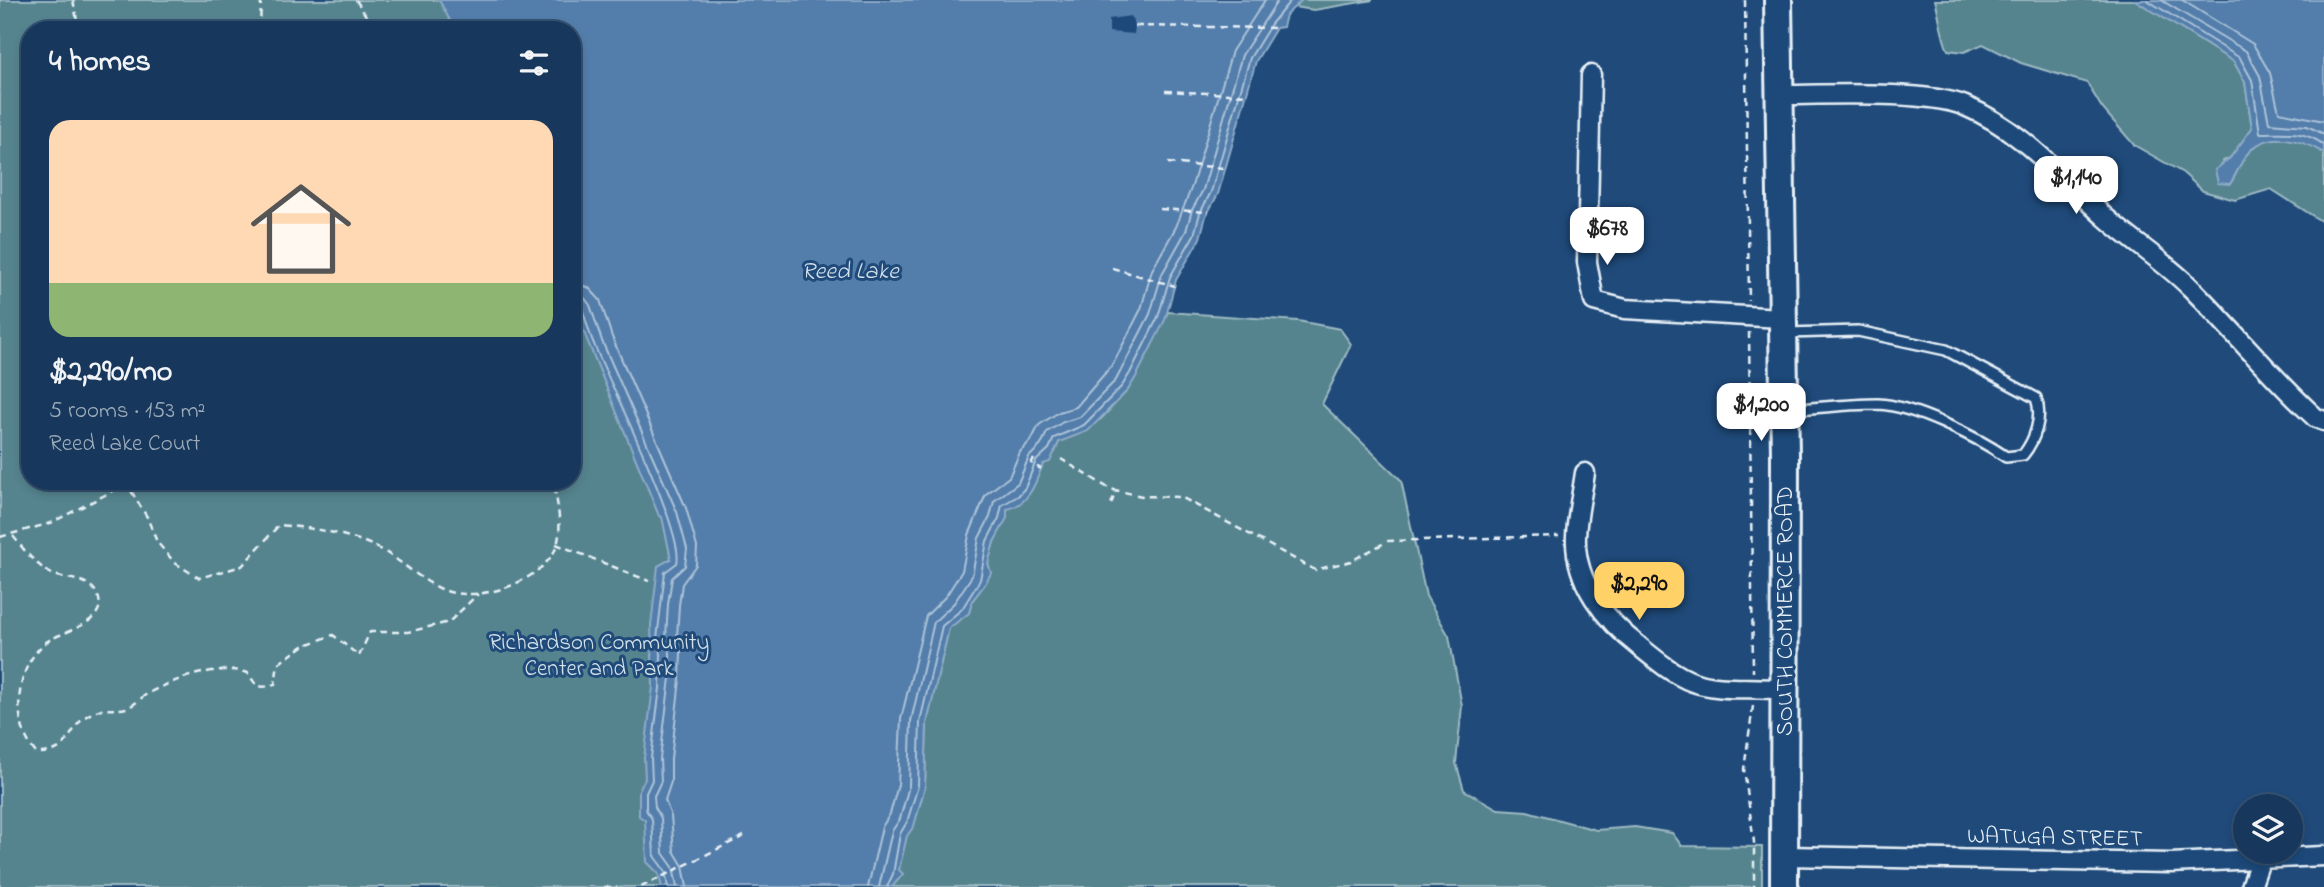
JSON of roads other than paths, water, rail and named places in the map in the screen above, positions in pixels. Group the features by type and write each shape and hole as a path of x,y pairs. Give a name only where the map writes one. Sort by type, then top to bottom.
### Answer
{"street":[{"name":"SOUTH COMMERCE ROAD","path":"1778,0 1784,410 1784,887"},
{"path":"1591,75 1587,262 1594,301 1625,309 1749,317 1781,326"},
{"path":"1779,95 1917,98 1963,105 2031,144 2105,217 2189,286 2245,344 2271,377 2316,418 2324,421"},
{"path":"1585,473 1576,535 1587,588 1612,626 1665,667 1693,682 1726,688 1753,686 1783,690"},
{"name":"WATUGA STREET","path":"1785,856 2170,863 2233,862"},
{"name":"WATUGA STREET","path":"2303,858 2324,856"},
{"path":"2251,887 2259,864"}],"lane":[{"path":"1781,326 1858,331 1946,350 2036,398 2040,407 2033,443 2023,455 2006,457 1984,441 1920,415 1880,404 1784,410"}],"water":[{"name":"Reed Lake","path":"439,0 1302,0 1286,15 1283,27 1276,28 1256,61 1218,194 1206,216 1200,238 1176,280 1165,320 1136,377 1128,390 1088,431 1059,442 1050,462 1043,464 1026,498 1015,507 1007,509 1007,518 994,542 988,563 991,573 972,601 969,613 949,628 927,723 925,786 914,826 907,836 899,870 903,874 892,887 662,887 658,873 647,862 645,820 639,816 639,790 645,779 644,758 653,687 651,625 658,566 671,559 662,517 659,516 581,325 581,21 450,21"},
{"path":"2135,0 2324,0 2324,153 2295,141 2265,141 2247,154 2230,184 2218,183 2215,170 2230,158 2252,128 2245,82 2234,62"}],"park label":[{"name":"Richardson Community Center and Park","path":"599,654"}]}
